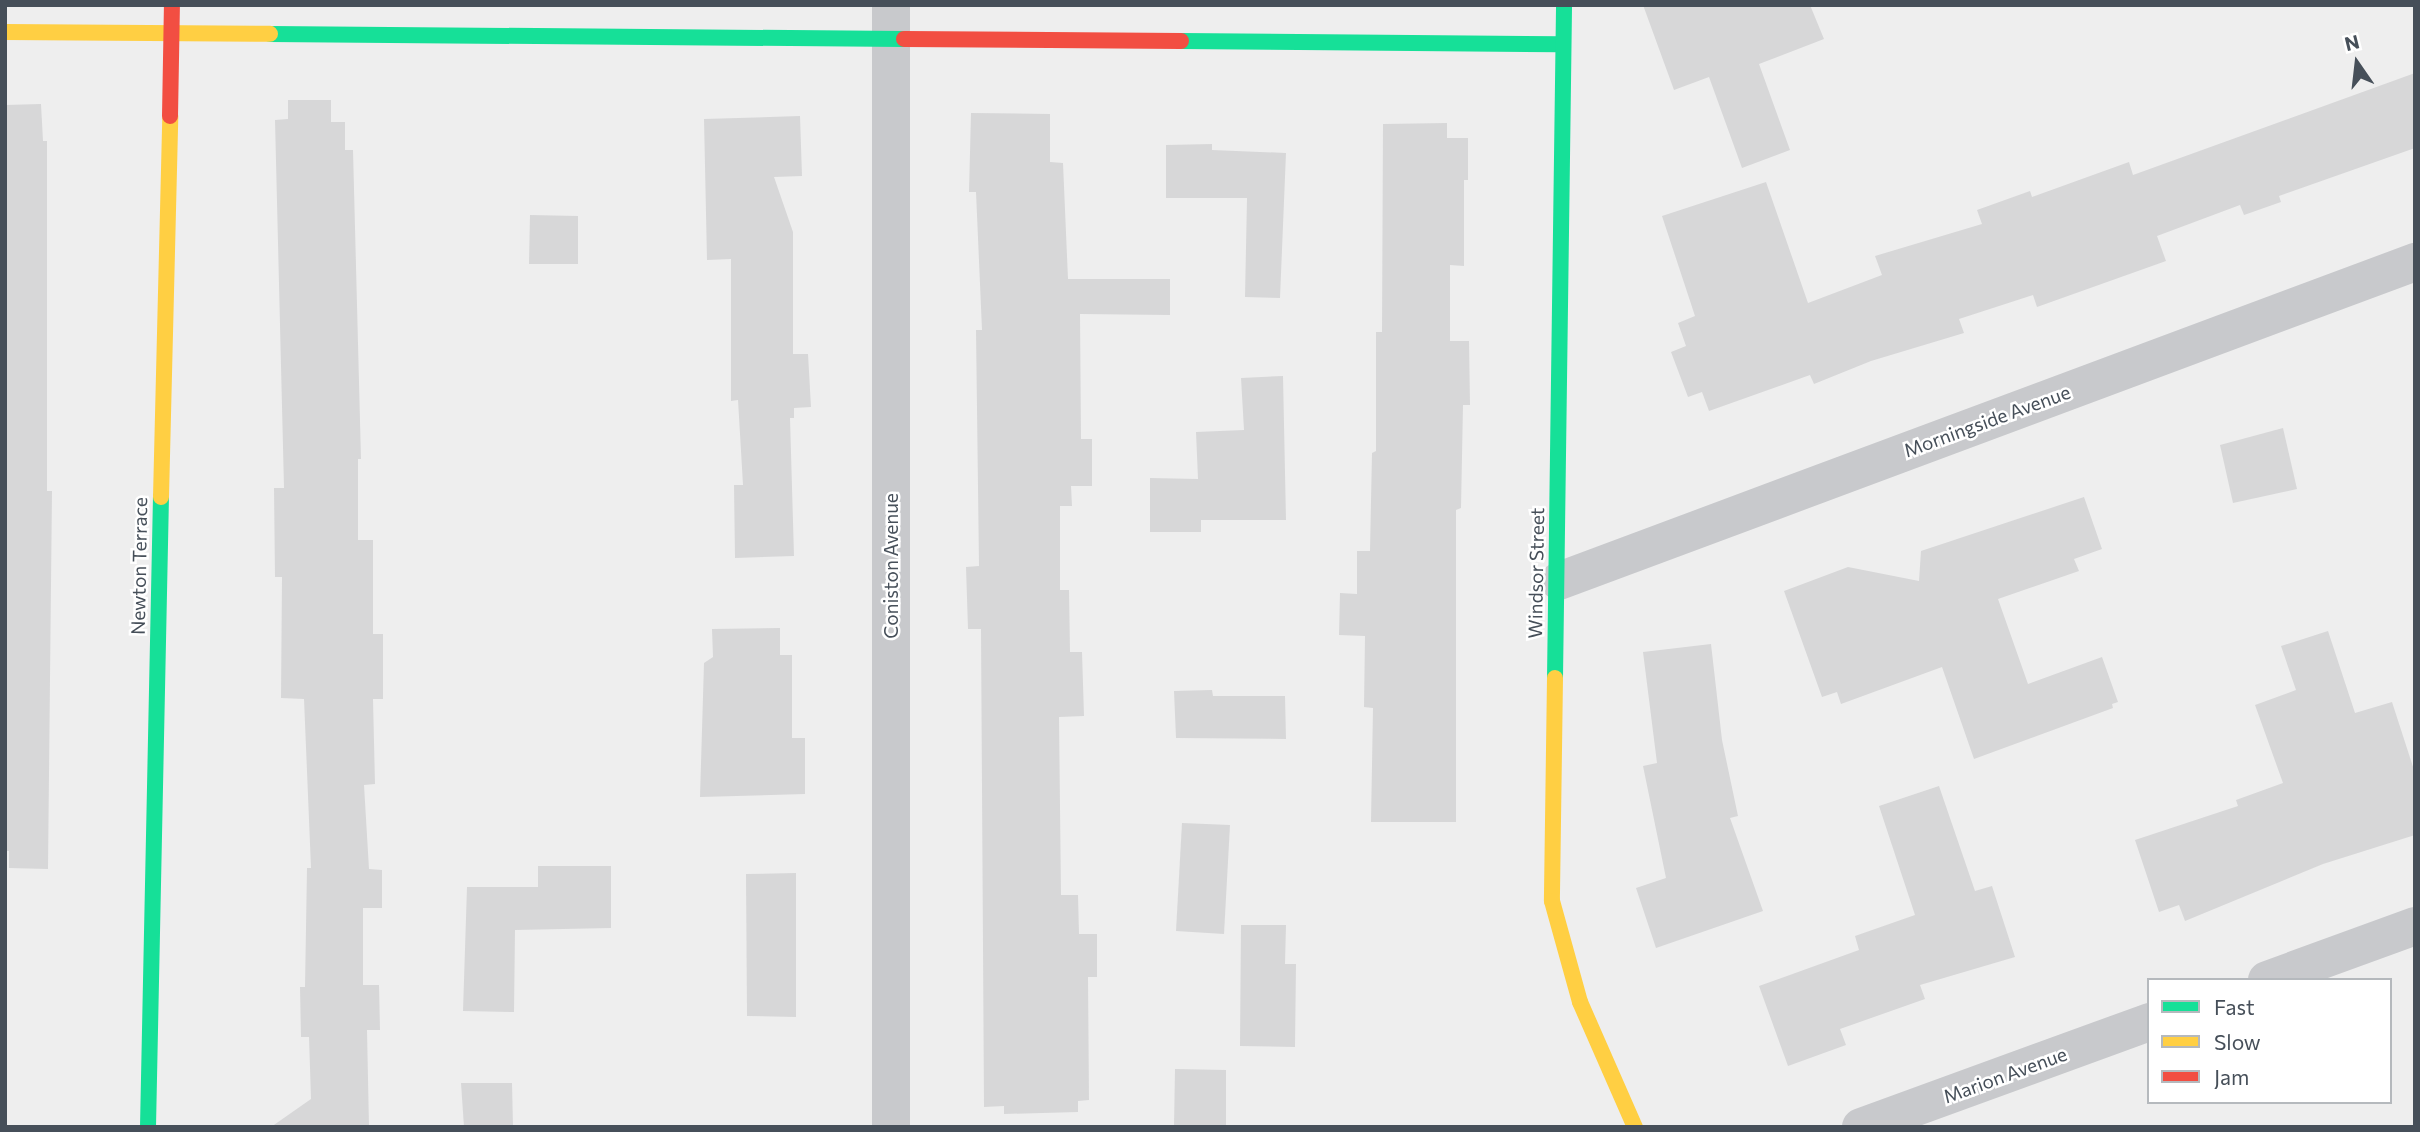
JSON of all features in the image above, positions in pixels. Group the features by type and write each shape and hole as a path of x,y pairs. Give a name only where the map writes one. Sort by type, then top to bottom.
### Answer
{"street":[{"name":"Newton Terrace","path":"148,1127 172,5"},
{"name":"Windsor Street","path":"1563,5 1560,44 1559,581 1550,786 1552,901 1580,1002 1634,1127"},
{"path":"5,32 891,22 1560,44"},
{"name":"Coniston Avenue","path":"891,22 891,1127"},
{"name":"Morningside Avenue","path":"1559,581 2415,262"},
{"path":"2272,978 2415,926"},
{"name":"Marion Avenue","path":"1861,1127 2147,1024"}],"building":[{"path":"1643,5 1810,5 1824,39 1759,64 1790,150 1742,168 1709,77 1674,90"},
{"path":"2415,73 2415,148 2279,196 2281,202 2244,215 2240,205 2157,236 2166,261 2037,307 2033,295 1959,319 1964,333 1871,361 1814,384 1810,375 1709,411 1702,392 1688,397 1671,352 1686,346 1678,323 1695,316 1662,216 1766,182 1808,303 1882,275 1875,256 1982,224 1977,210 2030,191 2032,197 2129,162 2133,175"},
{"path":"288,100 331,100 331,122 345,122 345,150 353,150 361,459 358,459 358,540 373,540 373,634 383,634 383,699 373,699 375,784 364,785 369,869 382,870 382,908 363,908 363,985 379,985 380,1030 367,1030 369,1127 271,1127 311,1099 309,1037 301,1037 300,987 305,987 307,868 311,868 304,699 281,698 282,577 275,577 274,488 284,488 275,120 288,119"},
{"path":"41,104 43,141 47,141 47,491 52,491 48,869 9,868 9,851 5,851 5,105"},
{"path":"971,113 1050,114 1050,162 1063,163 1068,279 1170,279 1170,315 1080,314 1081,439 1092,439 1092,486 1071,486 1072,506 1060,506 1060,590 1069,590 1070,652 1082,652 1084,716 1059,717 1061,895 1078,895 1079,934 1097,934 1097,977 1088,977 1089,1100 1078,1101 1078,1112 1004,1114 1004,1106 984,1107 981,629 968,629 966,567 979,566 976,330 982,330 976,192 969,192"},
{"path":"800,116 802,176 774,177 793,232 793,354 808,354 811,407 794,408 794,418 790,418 794,556 735,558 734,485 743,485 738,400 731,401 731,259 707,260 704,119"},
{"path":"1447,123 1447,138 1468,138 1468,180 1464,180 1464,266 1450,265 1450,341 1469,341 1470,405 1463,405 1461,508 1456,510 1456,822 1371,822 1373,708 1364,707 1365,636 1339,635 1340,593 1357,594 1357,551 1370,551 1372,453 1376,451 1376,332 1382,332 1383,124"},
{"path":"1212,144 1212,150 1286,153 1280,298 1245,297 1247,198 1166,198 1166,145"},
{"path":"530,215 578,216 578,264 529,264"},
{"path":"1283,376 1286,520 1201,520 1201,532 1150,532 1150,478 1198,479 1196,432 1244,430 1241,378"},
{"path":"2283,428 2297,489 2233,503 2220,445"},
{"path":"2084,497 2102,549 2074,559 2079,571 1998,599 2028,684 2102,657 2118,702 2112,704 2113,708 1974,759 1942,667 1841,704 1837,692 1822,697 1784,591 1848,567 1919,581 1921,551"},
{"path":"780,628 780,655 792,655 792,738 805,738 805,794 700,797 704,663 713,657 712,629"},
{"path":"2328,631 2355,713 2392,702 2415,773 2415,835 2323,864 2185,921 2179,905 2159,912 2135,840 2238,806 2236,800 2283,783 2255,705 2296,690 2281,646"},
{"path":"1711,644 1722,740 1738,816 1730,818 1763,911 1656,948 1636,888 1666,878 1643,766 1657,763 1643,652"},
{"path":"1212,690 1213,696 1285,696 1286,739 1176,738 1174,691"},
{"path":"1939,786 1975,891 1992,886 2015,957 1920,985 1925,999 1840,1029 1846,1045 1788,1066 1759,986 1859,950 1855,936 1915,915 1879,806"},
{"path":"1182,823 1230,825 1224,934 1176,931"},
{"path":"538,866 611,866 611,928 515,930 514,1012 463,1011 467,887 538,887"},
{"path":"796,873 796,1017 747,1016 746,874"},
{"path":"1241,925 1286,925 1285,964 1296,964 1295,1047 1240,1046"},
{"path":"1175,1069 1226,1070 1226,1127 1174,1127"},
{"path":"461,1083 512,1083 513,1127 464,1127"}],"traffic: fast":[{"path":"1555,678 1564,5"},
{"path":"270,34 904,39"},
{"path":"1181,41 1560,44"},
{"path":"148,1127 161,497"}],"traffic: slow":[{"path":"5,32 270,34"},
{"path":"161,497 170,116"},
{"path":"1555,678 1552,901 1580,1002 1635,1127"}],"traffic: jam":[{"path":"170,116 172,5"},
{"path":"904,39 1181,41"}]}
